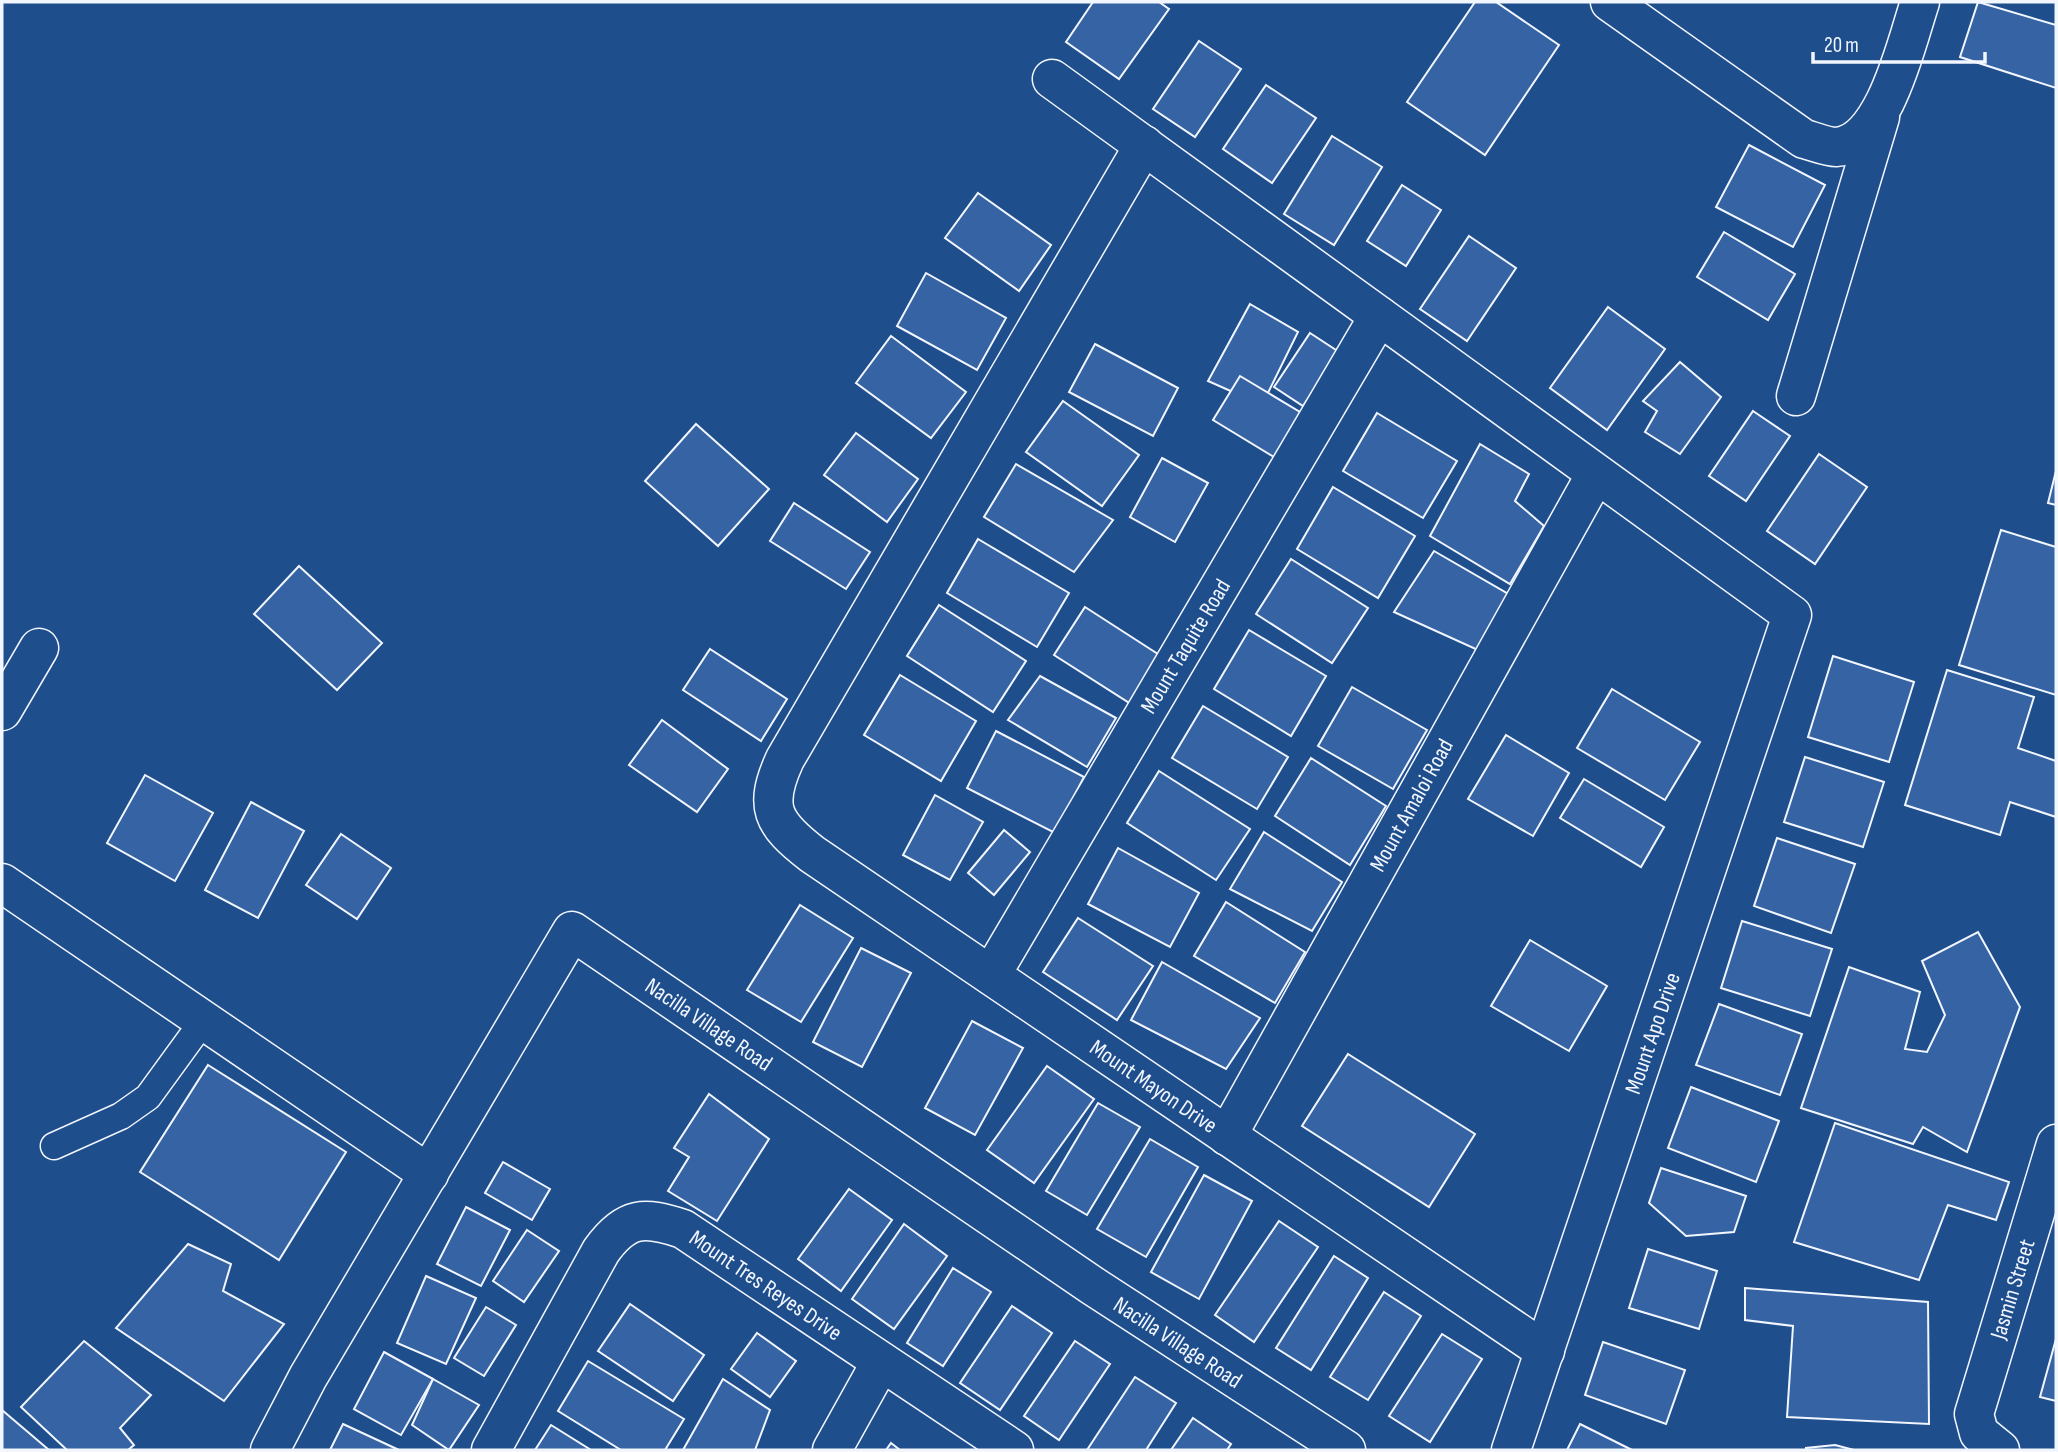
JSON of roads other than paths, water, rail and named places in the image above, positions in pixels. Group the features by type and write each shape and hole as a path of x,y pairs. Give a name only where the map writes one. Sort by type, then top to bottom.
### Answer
{"street":[{"path":"1610,2 1804,139 1836,147 1861,137 1880,117"},
{"path":"1797,396 1880,117 1920,2"},
{"path":"1052,79 1596,474"},
{"name":"Mount Mayon Drive","path":"1144,145 785,759 773,785 772,812 790,837 813,854 1545,1351"},
{"name":"Mount Taquite Road","path":"991,975 1379,317"},
{"name":"Mount Apo Drive","path":"1511,1450 1792,615 1596,474"},
{"name":"Mount Amaloi Road","path":"1227,1136 1596,474"},
{"path":"2,710 39,648"},
{"path":"2,883 429,1174"},
{"name":"Nacilla Village Road","path":"270,1450 308,1377 572,931 1093,1286 1346,1450"},
{"name":"Jasmin Street","path":"1990,1442 1974,1413 2056,1144"},
{"name":"Mount Tres Reyes Drive","path":"491,1450 614,1232 634,1222 655,1220 683,1228 1014,1450"},
{"path":"832,1450 881,1362"}],"lane":[{"path":"54,1146 121,1116 148,1097 204,1020"}]}
